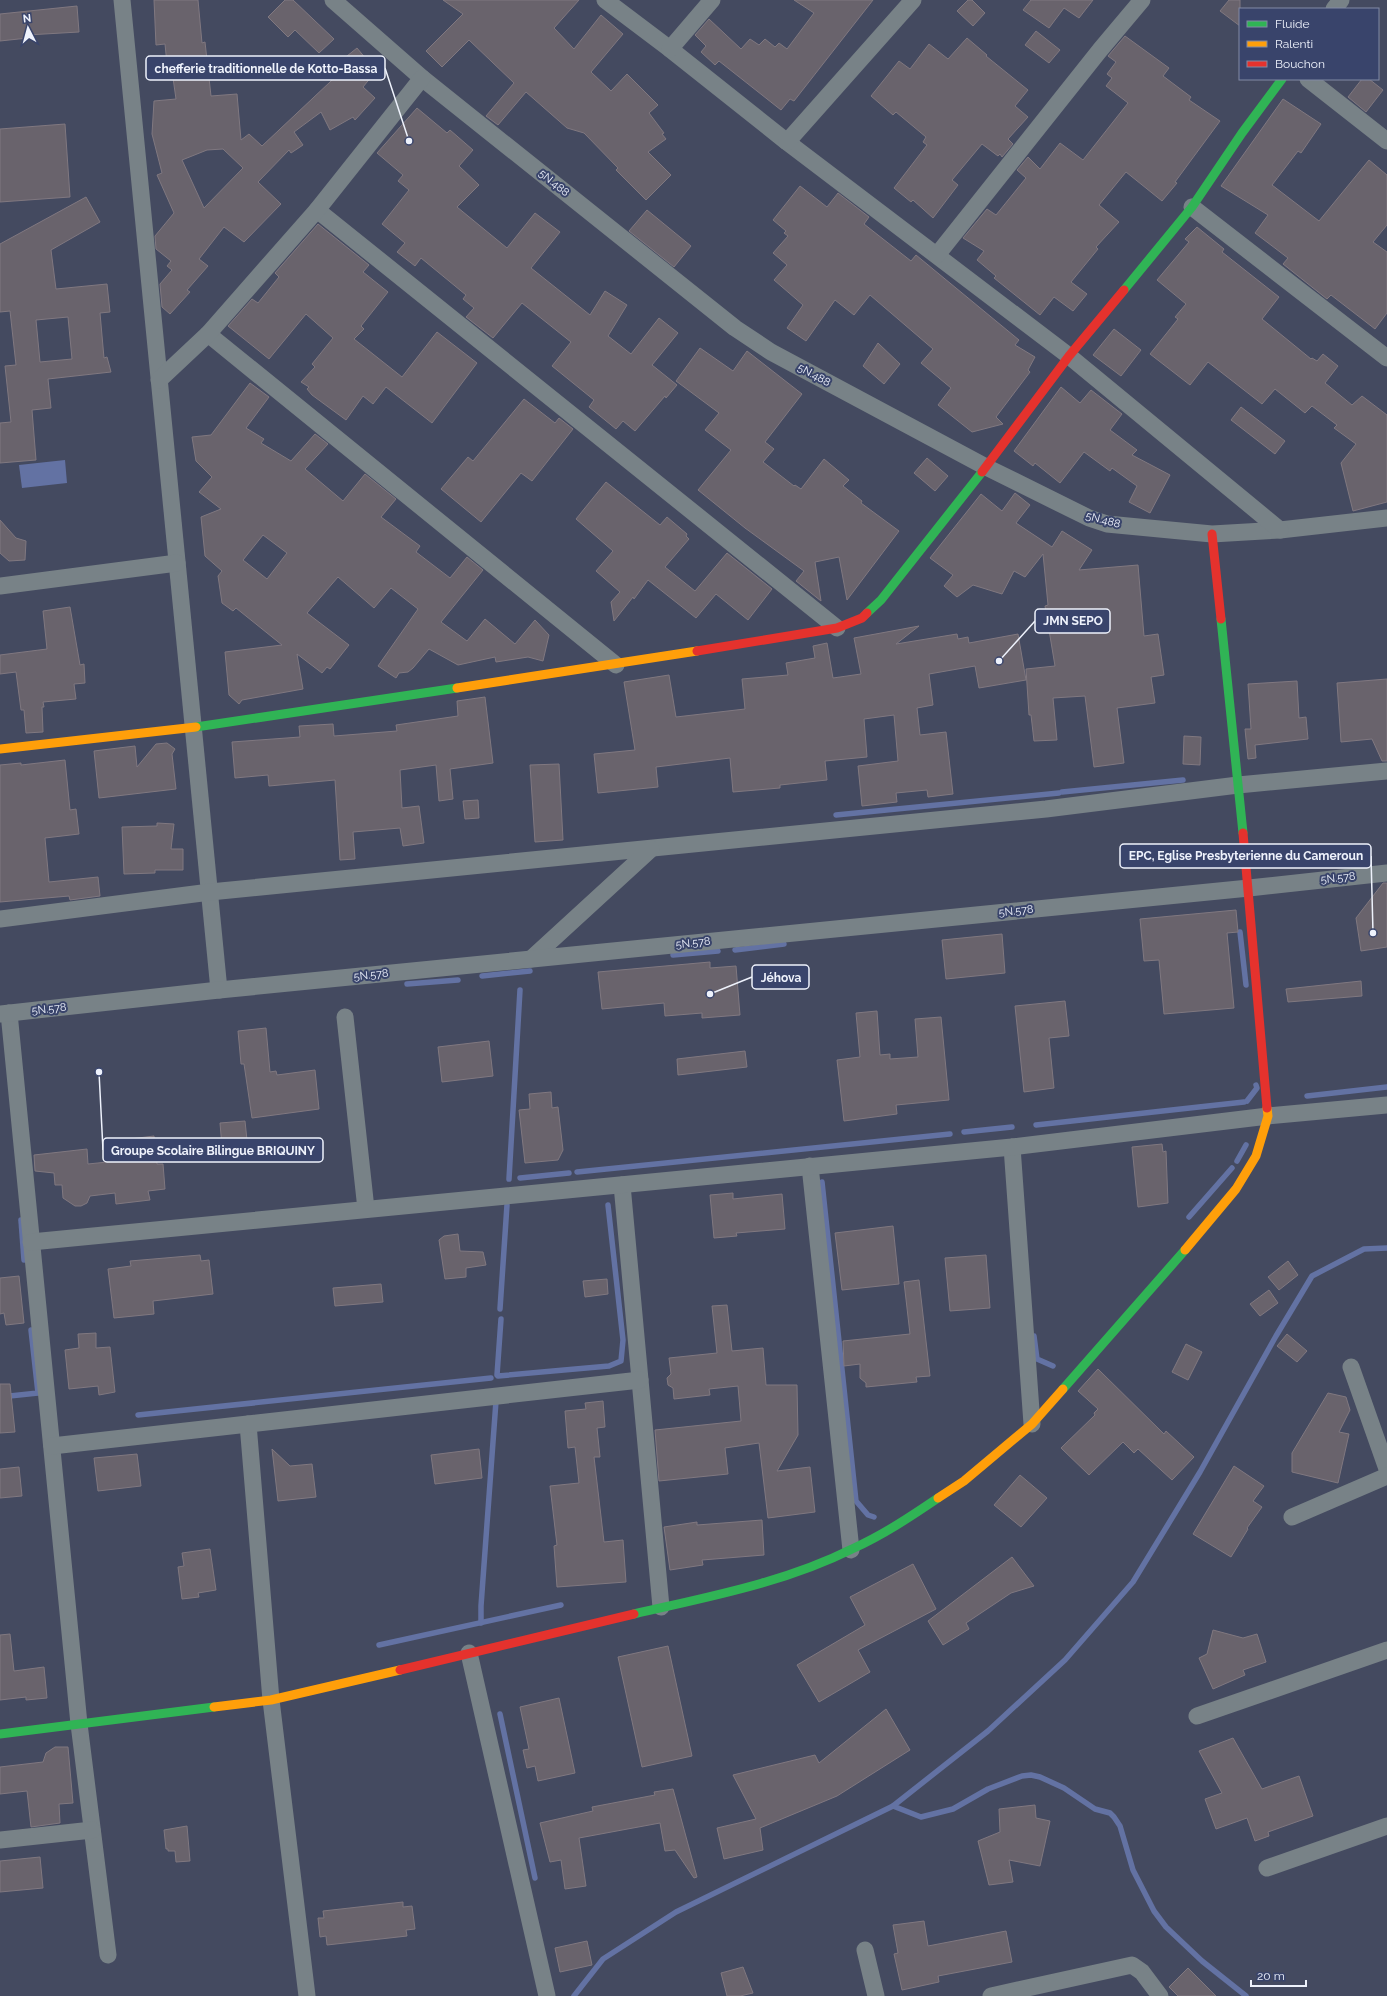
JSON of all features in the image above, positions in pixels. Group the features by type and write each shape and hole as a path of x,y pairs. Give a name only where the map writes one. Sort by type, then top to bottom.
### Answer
{"street":[{"path":"122,0 219,990"},
{"name":"5N.488","path":"333,0 422,78 735,328 771,352 986,467 1095,520 1125,526 1212,534 1280,530 1387,518"},
{"path":"605,0 670,49 787,142 1069,356 1280,530"},
{"path":"670,49 712,0"},
{"path":"787,142 913,0"},
{"path":"937,255 1100,50 1142,0"},
{"path":"1335,8 1341,0"},
{"path":"159,380 208,334 317,210 422,78"},
{"path":"0,749 194,727 616,665 836,628 862,618 881,600 986,467 1069,356 1192,207 1242,133 1281,80"},
{"path":"1309,80 1387,141"},
{"path":"1192,207 1387,358"},
{"path":"317,210 836,628"},
{"path":"208,334 616,665"},
{"path":"0,1734 271,1700 662,1607 788,1575 850,1550 897,1526 964,1481 1032,1424 1191,1244 1236,1189 1256,1156 1268,1116 1249,888 1212,534"},
{"path":"0,586 177,563"},
{"path":"0,919 210,892 1046,809 1238,785 1387,772"},
{"path":"531,959 650,849"},
{"name":"5N.578","path":"4,1013 219,990 1387,873"},
{"path":"4,1013 31,1242 79,1724 108,1955"},
{"path":"345,1017 366,1209"},
{"path":"31,1242 1012,1147 1268,1116 1387,1105"},
{"path":"1012,1147 1032,1424"},
{"path":"810,1166 850,1550"},
{"path":"622,1185 662,1607"},
{"path":"1351,1367 1387,1469"},
{"path":"52,1446 640,1380"},
{"path":"248,1424 271,1700 307,1996"},
{"path":"1292,1517 1387,1476"},
{"path":"1197,1716 1387,1650"},
{"path":"469,1653 547,1996"},
{"path":"1267,1868 1387,1826"},
{"path":"0,1840 92,1830"},
{"path":"865,1950 876,1996"},
{"path":"991,1996 1132,1965 1142,1972 1160,1996"}],"water":[{"path":"65,460 67,483 22,488 19,465"}],"building":[{"path":"154,0 198,0 202,43 205,42 211,96 237,94 241,140 249,134 262,146 347,66 342,60 357,48 376,71 363,87 375,98 355,120 353,117 330,130 321,112 294,132 303,145 291,153 289,150 258,182 281,204 244,242 224,227 199,259 208,266 187,290 190,292 170,314 162,307 160,284 172,270 167,266 171,261 156,249 155,236 174,213 157,175 162,173 152,134 154,101 176,99 171,64 167,64 165,44 156,45","holes":["223,149 243,168 204,208 182,160 207,150"]},
{"path":"285,0 293,0 334,39 319,53 295,30 288,37 268,17"},
{"path":"443,0 579,0 554,28 574,49 601,15 623,34 591,72 611,91 627,74 658,105 649,113 664,133 662,134 666,139 648,152 671,175 646,200 616,170 618,168 584,133 567,128 526,92 498,125 486,116 514,83 469,40 442,67 426,51 463,14"},
{"path":"794,0 873,0 794,101 790,99 781,110 719,61 715,65 701,52 706,46 695,35 709,19 741,49 750,39 759,45 765,39 775,47 779,43 787,49 814,13"},
{"path":"968,0 972,0 985,13 973,26 957,11"},
{"path":"1031,0 1093,0 1079,18 1064,8 1049,28 1023,10"},
{"path":"1229,0 1240,0 1239,25 1220,11"},
{"path":"77,6 79,32 27,35 28,38 0,41 0,14"},
{"path":"1036,31 1060,50 1049,63 1025,45"},
{"path":"1125,36 1169,68 1163,76 1191,97 1189,100 1220,121 1175,182 1177,183 1162,201 1126,172 1099,205 1119,222 1096,247 1098,249 1071,282 1087,294 1073,311 1054,297 1040,315 994,278 996,276 977,260 984,251 963,238 987,209 996,215 1026,178 1017,170 1028,157 1040,169 1060,143 1083,160 1128,103 1106,86 1112,78 1107,74 1116,62 1108,56"},
{"path":"967,38 987,55 986,56 1028,90 1015,106 1028,117 1008,139 1013,144 1002,157 1000,154 998,156 982,144 952,180 958,185 933,218 913,200 911,202 894,188 927,145 923,142 926,137 896,112 893,115 871,96 899,61 910,69 929,44 948,59"},
{"path":"1361,80 1370,80 1383,90 1366,112 1348,97"},
{"path":"1283,99 1321,124 1301,153 1298,151 1272,185 1319,221 1369,160 1387,175 1387,225 1373,242 1387,252 1387,313 1375,329 1331,295 1327,299 1283,264 1288,258 1255,233 1268,215 1221,186"},
{"path":"417,108 447,133 450,130 473,150 459,166 479,185 457,207 507,248 535,213 560,232 531,268 590,315 605,291 627,305 608,336 631,354 659,318 678,333 652,365 677,385 666,398 665,396 635,431 623,421 616,429 589,407 594,400 552,366 571,342 522,303 493,338 466,317 474,308 463,299 466,295 421,258 415,266 397,252 405,243 382,224 409,190 398,181 403,175 377,153"},
{"path":"65,124 70,197 0,202 0,129"},
{"path":"800,186 827,207 838,193 869,217 864,224 911,261 916,255 1019,340 1015,345 1035,357 1028,370 1030,372 996,417 1003,424 972,432 938,405 951,388 921,363 933,349 870,295 854,315 835,300 806,341 787,328 803,305 774,280 787,265 773,253 788,236 784,233 786,231 773,220"},
{"path":"86,197 100,222 51,250 56,289 107,284 110,312 100,313 104,358 107,357 111,372 48,379 51,408 32,410 36,460 0,463 0,423 11,422 5,366 16,365 10,311 0,312 0,244","holes":["68,317 72,359 40,362 36,320"]},
{"path":"647,210 691,246 674,267 629,231"},
{"path":"318,224 369,265 363,272 388,292 361,326 364,329 354,339 402,377 437,332 477,363 432,423 386,387 373,404 363,396 346,420 312,395 307,389 309,387 301,382 315,367 312,364 333,338 306,314 269,359 228,326 252,299 258,303 279,277 275,273"},
{"path":"1197,227 1224,249 1222,252 1279,297 1262,319 1311,359 1312,358 1317,361 1323,354 1338,366 1325,383 1352,405 1362,396 1387,415 1387,502 1353,511 1341,463 1356,444 1334,428 1337,425 1312,406 1305,413 1275,389 1262,404 1208,362 1190,385 1150,354 1178,319 1175,317 1186,304 1157,280 1189,242 1185,239"},
{"path":"1114,329 1141,350 1121,376 1093,355"},
{"path":"878,343 900,364 884,384 863,366"},
{"path":"700,348 733,371 747,351 802,394 765,442 774,449 763,462 794,486 795,485 801,489 824,459 849,480 843,486 862,501 861,503 899,531 847,600 839,557 815,562 821,601 796,581 804,571 745,528 698,490 731,450 705,430 719,413 676,381"},
{"path":"250,383 269,397 246,428 264,439 261,443 291,461 315,434 328,444 305,469 343,501 365,474 396,499 381,517 420,546 416,552 450,578 467,557 483,570 441,622 467,641 485,619 515,644 535,620 549,635 543,661 528,657 496,662 495,657 458,665 429,649 413,668 408,672 399,673 396,678 378,666 418,609 391,588 374,608 338,577 307,613 349,645 330,669 327,667 322,673 297,654 303,689 242,700 239,704 229,695 225,652 282,645 236,608 233,611 222,603 218,576 222,571 205,556 201,517 221,509 199,492 212,477 196,461 192,437 211,435","holes":["263,535 287,553 267,579 243,560"]},
{"path":"1061,387 1080,403 1091,390 1122,414 1110,430 1137,450 1132,455 1170,475 1150,513 1129,502 1137,486 1112,468 1110,471 1084,452 1060,483 1035,463 1033,466 1014,451"},
{"path":"524,399 555,423 559,418 573,429 532,481 521,473 481,522 441,489 468,457 473,461"},
{"path":"1241,407 1285,441 1275,454 1231,420"},
{"path":"927,458 948,476 935,491 914,473"},
{"path":"606,482 660,525 667,517 687,534 686,536 689,539 665,567 695,591 727,553 772,589 748,620 716,594 696,618 648,580 634,599 633,597 614,621 611,602 620,592 596,571 613,551 576,519"},
{"path":"1015,493 1030,505 1016,523 1052,547 1062,531 1092,550 1079,570 1138,565 1144,636 1158,634 1164,675 1151,677 1155,703 1117,708 1124,763 1094,767 1085,696 1053,698 1057,740 1034,741 1031,715 1029,715 1026,669 1055,666 1045,606 1048,605 1043,554 1025,577 1014,571 1002,594 973,585 957,597 944,586 953,575 930,558 981,494 1002,511"},
{"path":"0,520 16,538 26,541 25,560 9,561 0,553"},
{"path":"70,607 80,665 84,664 85,683 74,684 76,699 43,702 43,732 26,733 24,710 21,710 16,672 0,674 0,655 47,649 43,611"},
{"path":"919,626 896,644 957,634 958,639 968,637 969,643 1018,634 1026,680 979,688 975,666 929,674 933,705 917,708 920,735 946,732 953,794 928,797 927,790 896,793 897,802 862,806 858,766 898,761 894,715 864,719 867,757 825,761 827,780 780,785 780,788 733,792 730,758 656,767 658,787 598,793 594,754 635,750 624,682 669,675 676,717 745,709 742,679 788,675 786,663 815,658 813,646 827,643 833,678 861,674 854,638"},
{"path":"1387,679 1387,761 1382,761 1372,739 1341,742 1337,683"},
{"path":"1297,681 1299,718 1306,717 1308,739 1255,745 1256,758 1248,759 1245,729 1251,729 1248,684"},
{"path":"485,697 493,763 450,769 453,799 439,801 436,765 400,770 402,808 419,806 424,843 403,846 400,828 353,832 355,859 340,860 335,780 269,786 268,775 235,778 232,742 300,737 299,726 333,724 334,736 397,731 396,725 458,716 457,701"},
{"path":"1184,736 1201,737 1200,765 1183,764"},
{"path":"167,743 175,749 172,754 176,789 99,798 94,751 135,746 137,767 156,744"},
{"path":"65,760 70,810 76,809 79,834 45,838 49,882 98,877 100,896 70,900 69,896 0,902 0,765 21,763 21,765"},
{"path":"559,764 563,840 535,842 530,765"},
{"path":"478,800 479,818 465,819 463,801"},
{"path":"157,823 174,824 171,849 183,849 183,870 155,870 155,873 124,874 122,827 157,826"},
{"path":"1383,883 1387,883 1387,947 1361,951 1356,918"},
{"path":"1236,910 1238,932 1227,933 1234,1008 1164,1014 1159,960 1144,961 1140,919"},
{"path":"1002,934 1005,973 946,979 942,940"},
{"path":"710,962 710,968 736,966 740,1015 702,1018 702,1013 665,1016 664,1003 602,1009 598,972"},
{"path":"1361,981 1362,996 1288,1002 1286,989"},
{"path":"1065,1001 1069,1036 1049,1038 1054,1088 1024,1092 1015,1006"},
{"path":"877,1011 880,1055 890,1054 890,1059 918,1057 915,1019 941,1017 949,1100 896,1105 897,1114 844,1121 837,1060 860,1057 856,1013"},
{"path":"266,1028 270,1072 276,1071 277,1075 315,1070 319,1109 252,1118 244,1064 241,1064 238,1031"},
{"path":"489,1041 493,1076 442,1082 438,1047"},
{"path":"745,1051 747,1067 678,1075 677,1059"},
{"path":"551,1092 552,1108 558,1107 563,1150 558,1160 525,1163 519,1110 530,1109 529,1094"},
{"path":"245,1121 247,1140 238,1141 238,1145 222,1147 220,1123"},
{"path":"154,1136 157,1164 163,1164 165,1189 148,1191 150,1200 116,1204 115,1193 90,1196 87,1203 81,1206 75,1206 63,1198 62,1185 55,1185 54,1173 35,1171 34,1155 87,1149 88,1164 117,1161 114,1141"},
{"path":"1162,1144 1163,1152 1166,1151 1168,1203 1138,1207 1132,1147"},
{"path":"733,1193 733,1199 782,1194 785,1229 736,1233 737,1236 714,1238 710,1195"},
{"path":"893,1226 899,1284 842,1290 835,1233"},
{"path":"458,1234 460,1251 483,1252 486,1265 466,1268 466,1277 445,1279 439,1240 444,1236"},
{"path":"200,1255 201,1261 209,1260 213,1294 153,1301 154,1314 114,1318 108,1269 131,1266 130,1261"},
{"path":"986,1255 990,1308 950,1311 945,1258"},
{"path":"1288,1261 1298,1275 1279,1290 1268,1277"},
{"path":"19,1276 24,1323 6,1325 4,1313 0,1314 0,1278"},
{"path":"607,1279 608,1294 585,1297 583,1281"},
{"path":"919,1280 930,1376 916,1377 917,1382 866,1387 866,1383 860,1378 860,1364 844,1366 843,1341 910,1334 904,1282"},
{"path":"381,1284 383,1302 335,1306 333,1288"},
{"path":"1269,1290 1278,1303 1260,1316 1250,1304"},
{"path":"727,1305 732,1351 763,1348 766,1385 797,1385 798,1435 777,1471 810,1467 815,1512 768,1518 759,1443 725,1448 728,1474 659,1481 655,1430 741,1421 738,1386 709,1389 710,1395 674,1399 673,1388 668,1385 667,1378 671,1374 669,1358 717,1353 712,1306"},
{"path":"96,1333 96,1348 110,1347 115,1392 99,1395 98,1386 69,1389 65,1350 79,1348 78,1334"},
{"path":"1287,1334 1307,1351 1297,1362 1277,1346"},
{"path":"1186,1344 1202,1352 1188,1380 1172,1372"},
{"path":"1098,1369 1164,1434 1166,1431 1194,1457 1172,1480 1138,1449 1134,1453 1123,1442 1089,1475 1061,1448 1095,1415 1094,1413 1098,1409 1078,1391"},
{"path":"0,1384 10,1384 15,1432 0,1433"},
{"path":"1328,1393 1346,1397 1350,1410 1339,1432 1349,1434 1338,1483 1292,1472 1292,1453"},
{"path":"603,1401 605,1427 597,1428 600,1457 594,1457 604,1542 623,1540 626,1582 557,1587 554,1546 557,1545 550,1486 579,1483 575,1447 568,1448 565,1411 586,1409 585,1403"},
{"path":"272,1449 290,1466 312,1464 316,1497 278,1501"},
{"path":"479,1449 482,1478 435,1484 431,1455"},
{"path":"137,1454 141,1486 98,1491 94,1458"},
{"path":"1234,1466 1264,1486 1253,1501 1262,1507 1247,1528 1248,1529 1231,1557 1193,1534"},
{"path":"19,1467 22,1496 0,1498 0,1469"},
{"path":"1020,1475 1047,1498 1021,1527 994,1505"},
{"path":"762,1520 764,1555 702,1560 703,1565 670,1570 664,1527 697,1522 697,1525"},
{"path":"210,1549 216,1590 198,1593 199,1597 182,1599 178,1567 184,1566 182,1553"},
{"path":"1012,1557 1034,1586 1011,1593 966,1623 969,1629 943,1645 928,1621"},
{"path":"913,1564 936,1609 858,1650 870,1672 819,1702 797,1665 865,1625 850,1597"},
{"path":"1213,1630 1243,1638 1257,1634 1266,1662 1243,1670 1245,1675 1213,1689 1199,1658 1207,1654"},
{"path":"10,1634 14,1671 44,1667 47,1698 26,1700 26,1697 0,1700 0,1635"},
{"path":"668,1646 692,1756 642,1767 618,1657"},
{"path":"559,1698 575,1773 538,1781 535,1766 527,1768 523,1750 529,1749 520,1707"},
{"path":"886,1709 910,1750 837,1796 760,1828 763,1850 724,1859 717,1828 756,1819 733,1775 815,1755 819,1763"},
{"path":"1233,1738 1262,1789 1299,1776 1313,1816 1268,1832 1269,1836 1255,1841 1247,1818 1216,1829 1205,1799 1222,1793 1199,1751"},
{"path":"55,1747 68,1747 73,1803 59,1804 60,1823 31,1827 27,1791 0,1794 0,1767 43,1762 46,1753"},
{"path":"673,1789 697,1877 694,1878 675,1850 665,1851 660,1823 579,1838 586,1886 565,1889 561,1860 550,1862 540,1823 593,1811 592,1807 655,1795 654,1792"},
{"path":"1035,1805 1036,1818 1050,1821 1040,1866 1009,1860 1013,1882 989,1885 978,1841 1000,1832 999,1809"},
{"path":"187,1826 190,1861 176,1862 175,1851 168,1851 168,1849 166,1849 164,1830"},
{"path":"40,1857 43,1888 0,1892 0,1861"},
{"path":"403,1902 403,1907 412,1906 415,1929 406,1930 407,1936 327,1945 326,1936 320,1937 318,1918 324,1918 323,1911"},
{"path":"924,1921 928,1946 1006,1931 1012,1962 938,1976 939,1982 902,1990 894,1954 898,1953 893,1925"},
{"path":"587,1941 592,1965 560,1972 555,1948"},
{"path":"743,1967 753,1993 740,1996 727,1996 721,1973"},
{"path":"1188,1968 1216,1996 1178,1996 1169,1987"}],"waterway":[{"path":"1062,792 1183,780"},
{"path":"836,815 1059,793"},
{"path":"1240,932 1246,985"},
{"path":"735,950 784,944"},
{"path":"673,955 718,951"},
{"path":"482,976 530,971"},
{"path":"407,984 458,980"},
{"path":"509,1179 520,990"},
{"path":"1247,1101 1257,1088 1256,1085"},
{"path":"1307,1096 1387,1087"},
{"path":"1036,1125 1244,1102"},
{"path":"964,1132 1012,1127"},
{"path":"577,1172 950,1134"},
{"path":"1237,1161 1246,1145"},
{"path":"1189,1217 1232,1168"},
{"path":"520,1178 569,1173"},
{"path":"822,1182 856,1501 868,1515 874,1517"},
{"path":"500,1309 507,1205"},
{"path":"498,1376 609,1366 621,1361 623,1340 608,1205"},
{"path":"21,1220 24,1260"},
{"path":"574,1996 603,1959 676,1912 893,1806 988,1731 1065,1660 1133,1582 1200,1472 1276,1336 1312,1276 1364,1249 1387,1248"},
{"path":"497,1375 501,1319"},
{"path":"0,1397 38,1393 31,1330"},
{"path":"1034,1336 1037,1359 1053,1366"},
{"path":"138,1415 491,1378"},
{"path":"481,1623 496,1401"},
{"path":"379,1645 561,1605"},
{"path":"500,1714 535,1878"},
{"path":"893,1806 921,1817 953,1809 988,1789 1022,1776 1031,1775 1040,1777 1064,1788 1095,1809 1110,1813 1114,1817 1120,1826 1133,1870 1154,1911 1166,1927 1202,1961 1246,1996"}],"traffic: fast":[{"path":"1124,290 1192,207 1242,133 1281,80"},
{"path":"867,613 881,600 982,472"},
{"path":"1221,619 1243,833"},
{"path":"196,727 457,688"},
{"path":"1063,1389 1185,1250"},
{"path":"634,1614 745,1588 800,1571 826,1561 875,1538 938,1498"},
{"path":"0,1734 214,1707"}],"traffic: slow":[{"path":"457,688 697,651"},
{"path":"0,749 196,727"},
{"path":"1185,1250 1236,1189 1256,1156 1268,1116 1267,1108"},
{"path":"938,1498 964,1481 1032,1424 1063,1389"},
{"path":"214,1707 271,1700 400,1670"}],"traffic: jam":[{"path":"982,472 1069,356 1124,290"},
{"path":"1212,534 1221,619"},
{"path":"697,651 837,628 862,618 867,613"},
{"path":"1243,833 1267,1108"},
{"path":"400,1670 634,1614"}],"place":[{"name":"chefferie traditionnelle de Kotto-Bassa","path":"409,141"},
{"name":"JMN SEPO","path":"999,661"},
{"name":"EPC, Eglise Presbyterienne du Cameroun","path":"1373,933"},
{"name":"Jéhova","path":"710,994"},
{"name":"Groupe Scolaire Bilingue BRIQUINY","path":"99,1072"}]}
